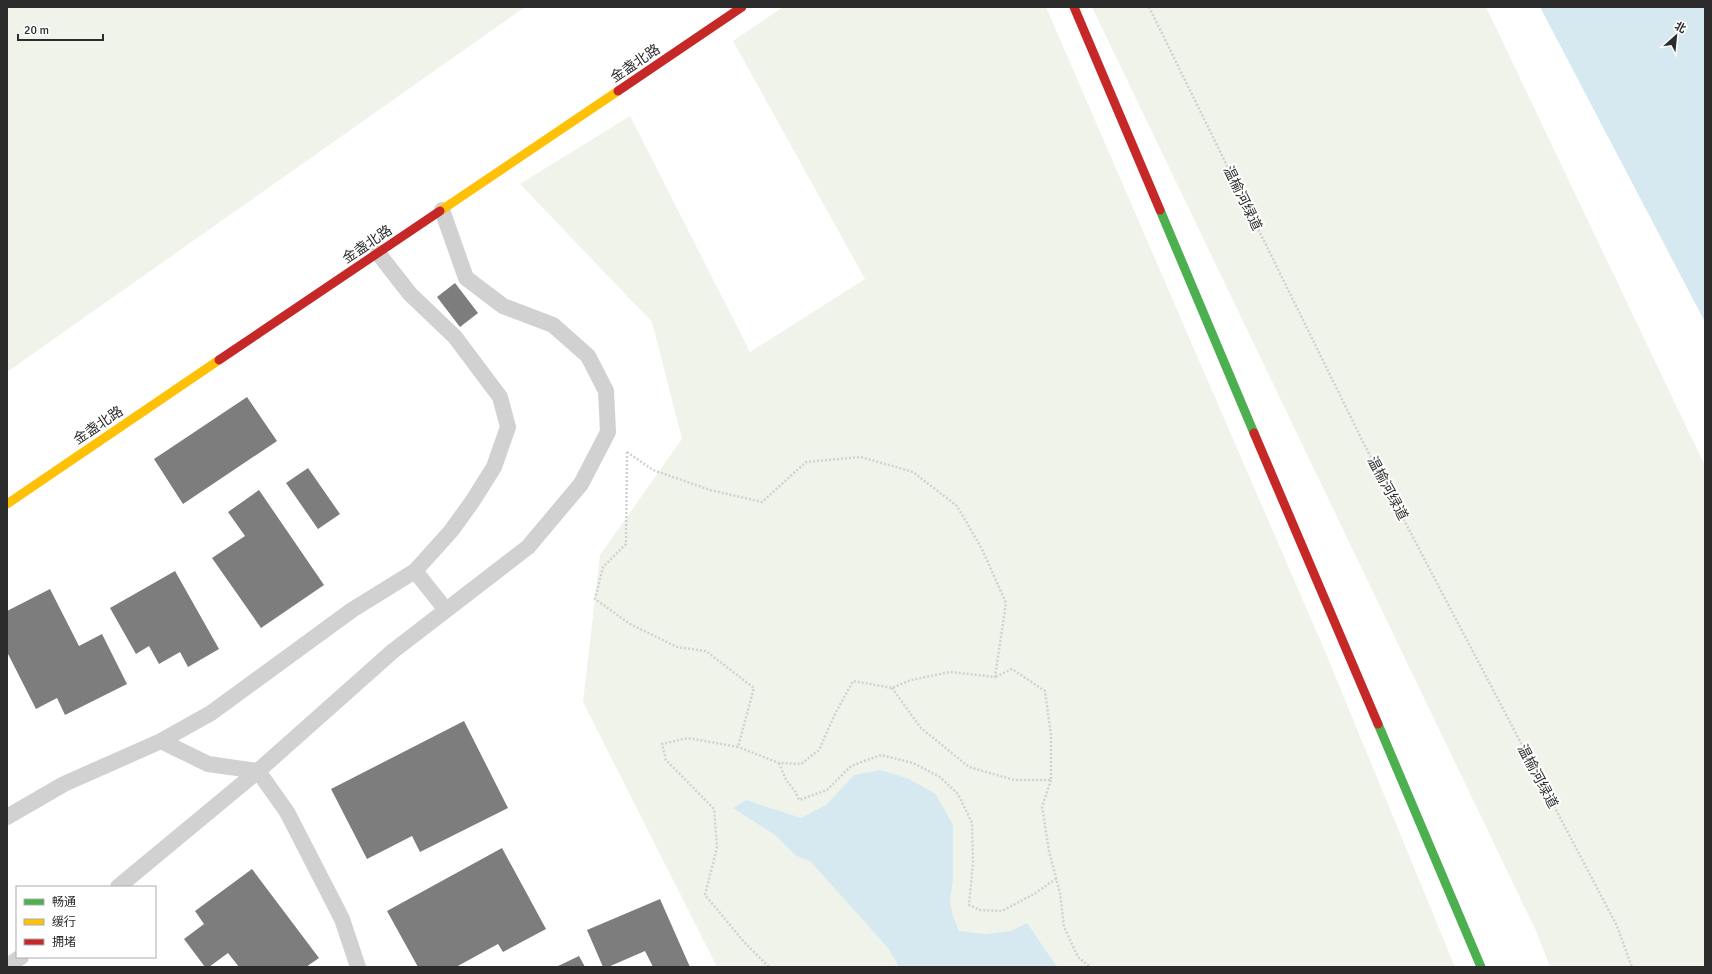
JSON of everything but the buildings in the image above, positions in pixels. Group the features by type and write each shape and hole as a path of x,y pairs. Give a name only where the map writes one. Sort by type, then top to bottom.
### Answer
{"street":[{"name":"金盏北路","path":"7,504 742,7"},
{"path":"1074,7 1481,967"}],"lane":[{"path":"119,886 258,770 393,651 528,547 581,484 608,432 606,390 588,356 554,325 503,306 466,278 442,210"},
{"path":"7,817 64,784 161,741 211,713 352,610 415,571 451,530 472,502 494,467 508,427 500,397 455,337 410,294 378,253"},
{"path":"415,571 446,610"},
{"path":"161,741 208,764 258,770 287,812 342,918 358,967"},
{"path":"7,966 19,958"}],"path":[{"name":"温榆河绿道","path":"1149,7 1364,444 1617,926 1632,967"},
{"path":"738,747 754,688 706,652 677,647 670,644 630,624 596,599 603,567 626,544 627,452 653,470 710,490 762,502 806,462 861,457 913,472 957,506 982,549 1006,603 995,677"},
{"path":"769,967 745,943 705,895 718,847 714,809 666,760 662,744 688,738 738,747 779,763 801,764 820,750 835,714 853,681 892,688 911,680 950,672 995,677 1012,669 1045,691 1051,735 1052,780 1042,807 1049,851 1060,893 1064,927 1078,957 1090,967"},
{"path":"892,688 921,728 969,767 1014,780 1052,780"},
{"path":"779,763 786,780 795,791 799,800 827,790 851,766 881,755 913,763 940,777 958,794 972,823 973,863 969,905 980,910 1002,911 1034,894 1057,878"}],"shaded area":[{"path":"7,7 525,7 7,372"},
{"path":"783,7 1046,7 1327,656 1455,967 717,967 583,702 600,555 682,439 652,322 520,184 630,116 750,352 865,279 733,41"},
{"path":"1092,7 1486,7 1705,466 1705,967 1550,967 1536,931"},
{"path":"1540,7 1705,7 1705,322"},
{"path":"880,770 907,778 936,794 953,825 953,880 950,900 953,916 959,931 985,934 1011,931 1027,923 1057,967 899,967 888,948 811,862 795,855 775,835 733,808 746,800 801,818 826,805 854,775"}],"traffic: fast":[{"path":"1160,210 1254,433"},
{"path":"1378,724 1481,967"}],"traffic: slow":[{"path":"440,211 618,91"},
{"path":"7,504 219,360"}],"traffic: jam":[{"path":"618,91 742,7"},
{"path":"1074,7 1160,210"},
{"path":"219,360 440,211"},
{"path":"1254,433 1378,724"}]}
